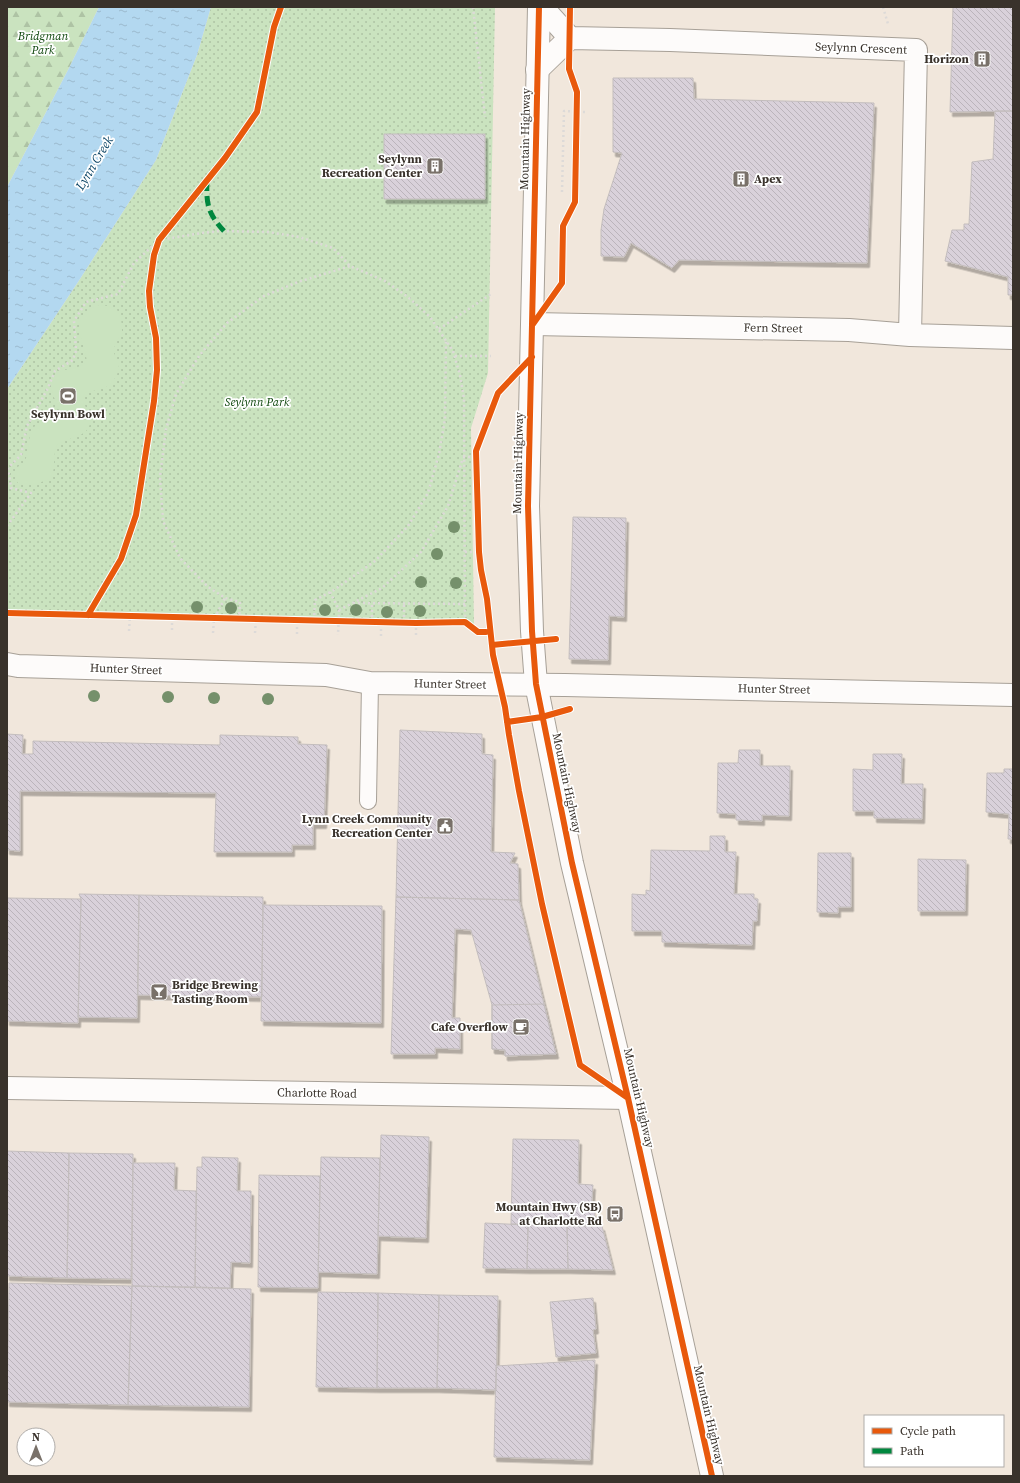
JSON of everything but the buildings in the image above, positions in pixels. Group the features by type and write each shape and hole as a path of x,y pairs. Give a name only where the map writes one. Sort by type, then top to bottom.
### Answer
{"street":[{"path":"537,70 570,38 541,7"},
{"name":"Mountain Highway","path":"541,7 537,70 533,324 528,506 532,631 536,684 572,863 628,1098 712,1476"},
{"name":"Seylynn Crescent","path":"570,38 670,40 916,50 910,335"},
{"name":"Fern Street","path":"533,324 849,330 910,335 1013,338"},
{"name":"Hunter Street","path":"7,664 18,666 326,675 370,683 536,684 1013,695"},
{"name":"Charlotte Road","path":"7,1088 628,1098"}],"lane":[{"path":"368,801 370,683"}],"path":[{"path":"474,7 485,117"},
{"path":"562,192 564,111 577,108 585,112"},
{"path":"576,119 577,108"},
{"path":"159,240 220,231 268,232 298,237 333,248 350,266 386,282 408,297 430,317 453,351 460,375 464,399 463,457 465,604 467,624 458,622"},
{"path":"7,526 31,493 11,488 8,468 21,455 27,426 48,388 55,371 73,360 76,351 74,321 86,302 118,294 134,263 164,234"},
{"path":"154,255 159,240"},
{"path":"255,633 245,619 240,602 225,598 207,586 180,558 163,521 160,477 166,429 176,394 199,356 227,323 264,296 298,282 350,266"},
{"path":"439,329 491,294"},
{"path":"297,634 309,620 315,600 355,576 375,561 408,526 428,493 439,454 445,419 447,384 446,340"},
{"path":"455,356 491,356"},
{"path":"476,451 476,464"},
{"path":"463,457 472,457"},
{"path":"339,610 382,588 421,552 448,506 463,457"},
{"path":"479,544 480,558"},
{"path":"465,552 475,552"},
{"path":"330,592 339,610 338,635"},
{"path":"213,633 225,598"},
{"path":"352,603 465,604"},
{"path":"372,603 368,622 388,622"},
{"path":"404,603 404,622"},
{"path":"129,631 126,616 137,616"},
{"path":"165,617 179,618"},
{"path":"172,618 172,632"},
{"path":"207,618 217,619"},
{"path":"245,619 263,620"},
{"path":"290,620 309,620"},
{"path":"381,622 381,636"},
{"path":"396,622 419,623 416,636"}],"green space":[{"name":"Bridgman Park","path":"7,7 99,7 7,187"},
{"name":"Seylynn Park","path":"211,7 495,7 488,373 471,428 474,626 7,612 7,389 156,160 197,55"},
{"name":"Seylynn Bowl","path":"97,305 108,306 117,310 121,318 122,331 113,350 119,365 118,372 113,382 105,388 85,393 84,404 90,419 88,428 85,432 57,445 55,451 54,468 50,478 37,483 18,483 15,476 15,471 25,462 33,428 38,424 58,417 59,410 52,390 55,376 60,372 83,365 87,362 86,353 79,330 79,324 87,311"}],"water":[{"name":"Lynn Creek","path":"99,7 211,7 197,55 156,160 7,389 7,187"}],"marked path":[{"path":"207,181 207,196 211,214 224,231"}],"cycle path":[{"path":"88,615 121,559 136,515 154,401 157,370 156,338 150,307 149,291 154,255 159,240 225,158 257,112 274,27 281,7"},
{"path":"539,7 528,506 532,631 536,684 572,863 628,1098 712,1476"},
{"path":"533,324 562,283 563,226 575,202 577,92 569,69 570,7"},
{"path":"532,357 498,393 476,451 479,552 481,570 487,599 493,655 505,707 519,791 542,904 580,1065 628,1098"},
{"path":"7,613 416,623 465,622 478,632 486,632"},
{"path":"492,645 556,639"},
{"path":"507,722 542,717 570,709"}],"place":[{"name":"Horizon","path":"982,59"},
{"name":"Seylynn Recreation Center","path":"435,166"},
{"name":"Apex","path":"741,179"},
{"name":"Seylynn Bowl","path":"68,396"},
{"name":"Lynn Creek Community Recreation Center","path":"445,826"},
{"name":"Bridge Brewing Tasting Room","path":"159,992"},
{"name":"Cafe Overflow","path":"521,1027"},
{"name":"Mountain Hwy (SB) at Charlotte Rd","path":"615,1214"}]}
